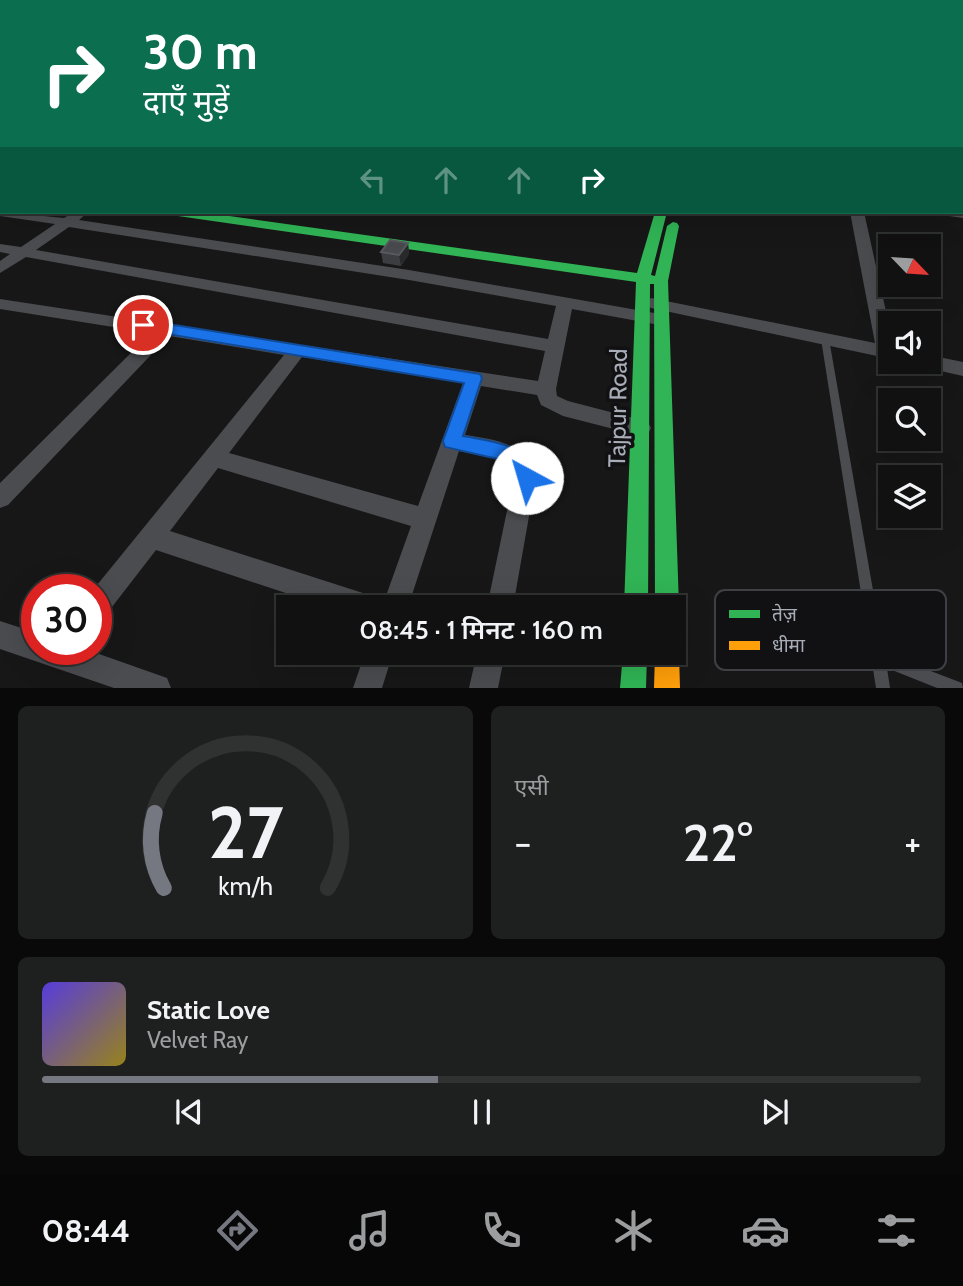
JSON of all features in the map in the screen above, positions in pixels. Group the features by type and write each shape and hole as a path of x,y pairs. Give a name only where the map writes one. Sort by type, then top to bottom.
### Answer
{"street":[{"path":"14,214 565,302 661,312 878,351"},
{"path":"0,268 79,214"},
{"path":"193,214 645,273"},
{"path":"258,214 663,276"},
{"name":"Tajpur Road","path":"636,595 642,309 645,273 660,214"},
{"name":"Tajpur Road","path":"667,595 661,312 663,276 678,214"},
{"path":"857,214 879,311"},
{"path":"0,248 554,346"},
{"path":"565,302 546,389 548,400 556,406 641,428"},
{"path":"0,304 546,389"},
{"path":"0,498 167,328"},
{"path":"112,587 298,351"},
{"path":"941,364 963,369"},
{"path":"399,595 474,378"},
{"path":"452,441 507,453 518,460 526,471 502,595"},
{"path":"214,458 425,519"},
{"path":"152,537 329,595"},
{"path":"0,635 21,641"},
{"path":"92,665 157,688"},
{"path":"367,688 375,665"},
{"path":"483,688 488,665"},
{"path":"634,688 635,665"},
{"path":"667,665 667,688"}],"lane":[{"path":"825,340 867,590"},
{"path":"881,670 883,688"},
{"path":"910,670 957,688"}],"building":[{"path":"390,240 408,243 399,255 381,252"}],"traffic: fast":[{"path":"192,214 661,281"},
{"path":"636,595 643,278 660,214"},
{"path":"667,595 661,281 673,226"},
{"path":"633,688 634,665"}],"traffic: slow":[{"path":"667,665 667,688"}],"route":[{"path":"143,325 474,378 452,441 507,453 524,466 527,478"}]}
